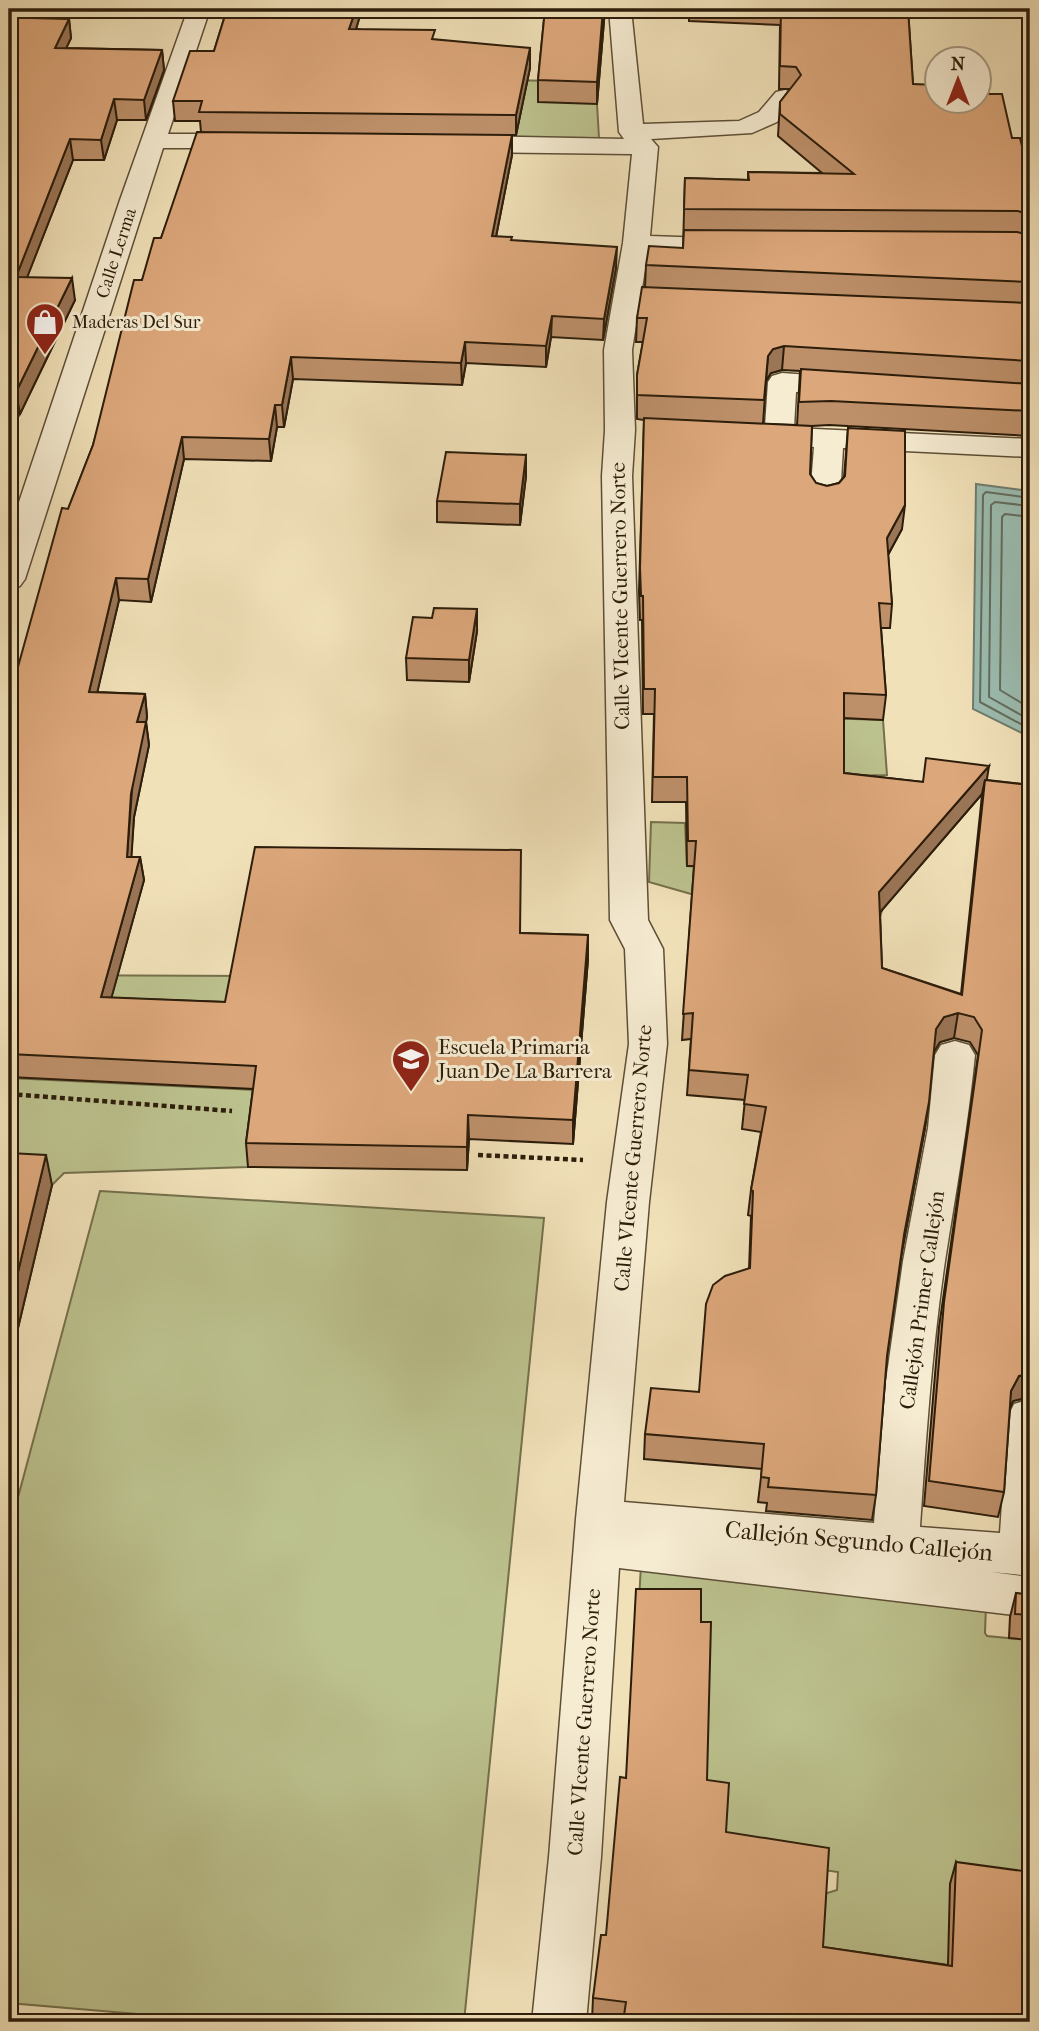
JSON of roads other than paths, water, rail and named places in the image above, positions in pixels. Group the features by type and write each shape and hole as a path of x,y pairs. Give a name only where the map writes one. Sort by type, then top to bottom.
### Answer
{"street":[{"name":"Calle Lerma","path":"9,579 199,9"},
{"name":"Calle VIcente Guerrero Norte","path":"559,2022 575,1857 598,1532 633,1163 648,1044 643,949 629,920 618,542 633,431 618,350 641,300 636,243 638,139 620,9"},
{"path":"432,143 638,139 743,128 768,117 785,97"},
{"path":"154,141 272,142"},
{"path":"636,243 756,248"},
{"path":"779,436 782,382 883,388"},
{"path":"726,434 1030,448"},
{"path":"825,498 829,437"},
{"name":"Callejón Primer Callejón","path":"895,1545 908,1381 924,1261 948,1128 955,1055"},
{"name":"Callejón Segundo Callejón","path":"598,1532 895,1545 1022,1555 1030,1417"},
{"path":"598,1532 1030,1597"}],"water":[{"path":"976,484 1030,491 1030,737 973,709"}],"place":[{"name":"Maderas Del Sur","path":"45,356"},
{"name":"Escuela Primaria Juan De La Barrera","path":"411,1093"}]}
